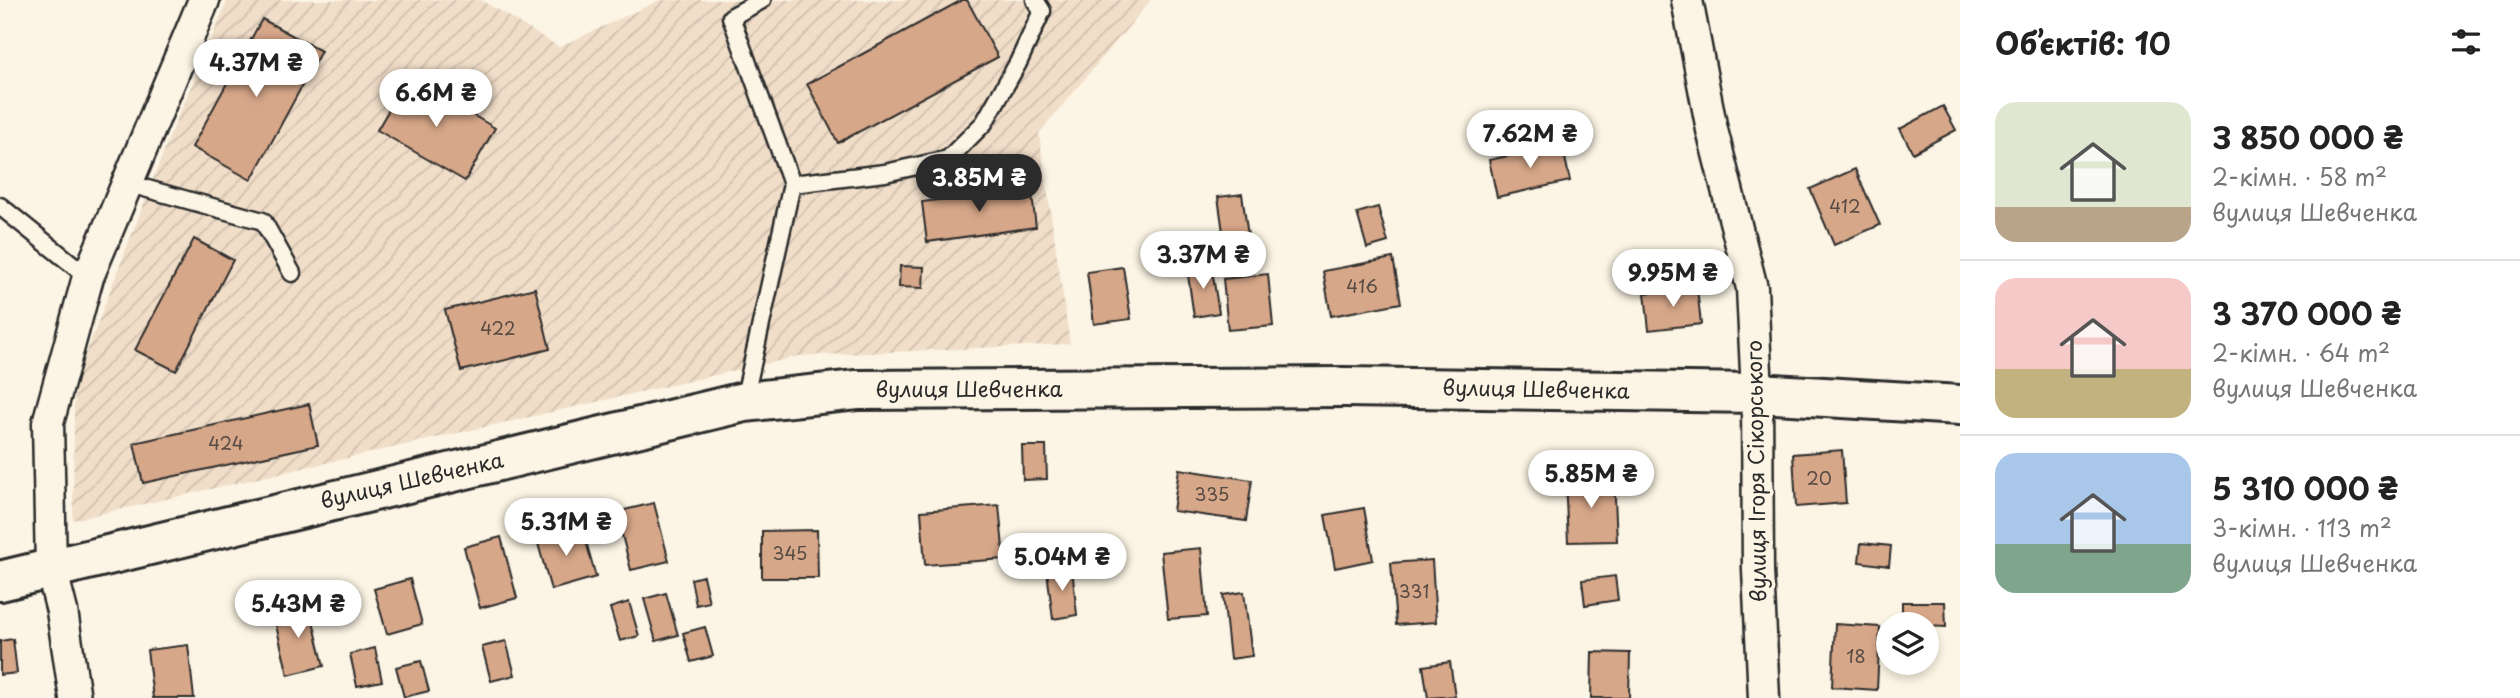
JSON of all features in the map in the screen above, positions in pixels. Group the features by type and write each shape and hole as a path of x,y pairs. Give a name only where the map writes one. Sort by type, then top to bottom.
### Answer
{"street":[{"path":"75,698 62,611 51,568 48,423 88,277 204,0"},
{"name":"вулиця Ігоря Сікорського","path":"1687,0 1712,130 1752,288 1757,393 1758,570 1764,698"},
{"name":"вулиця Шевченка","path":"0,581 744,402 871,390 1344,387 1757,393 1960,405"}],"lane":[{"path":"744,402 792,184 731,17 762,0"},
{"path":"792,184 885,173 948,159 984,124 1018,63 1042,11 1035,0"},
{"path":"126,183 263,221 292,273"},
{"path":"0,206 88,277"}],"shaded area":[{"path":"228,0 481,0 559,47 660,0 1151,0 1039,133 1070,344 800,356 73,520 74,404 78,374 169,138"}],"building":[{"path":"962,0 967,0 998,57 838,143 807,84"},
{"path":"262,19 321,51 251,180 192,147"},
{"path":"408,77 495,128 465,181 377,130"},
{"path":"1943,106 1956,130 1913,153 1900,129"},
{"path":"1562,144 1570,181 1497,197 1489,160"},
{"path":"1855,169 1880,225 1834,245 1810,189"},
{"path":"1031,187 1036,227 927,242 922,202"},
{"path":"1242,194 1248,236 1224,239 1218,197"},
{"path":"1378,207 1388,242 1367,248 1357,213"},
{"path":"194,239 233,260 176,371 135,350"},
{"path":"1393,258 1401,303 1331,316 1323,271"},
{"path":"1211,264 1219,313 1194,317 1187,268"},
{"path":"900,266 924,267 923,288 899,287"},
{"path":"1123,267 1131,319 1094,324 1087,272"},
{"path":"1268,274 1273,326 1228,330 1223,279"},
{"path":"535,288 550,349 461,371 445,310"},
{"path":"1697,288 1701,324 1649,330 1645,293"},
{"path":"309,404 318,445 143,483 134,443"},
{"path":"1022,446 1046,446 1047,479 1023,480"},
{"path":"1842,450 1846,503 1796,507 1793,454"},
{"path":"1179,469 1252,480 1246,521 1173,511"},
{"path":"1614,477 1617,541 1568,542 1565,479"},
{"path":"654,503 669,561 631,570 616,512"},
{"path":"999,505 1004,559 925,565 921,511"},
{"path":"1364,508 1373,560 1335,568 1325,515"},
{"path":"582,527 596,577 551,590 537,540"},
{"path":"817,530 818,578 762,578 762,531"},
{"path":"501,537 517,598 480,608 464,547"},
{"path":"1861,543 1891,546 1889,566 1859,562"},
{"path":"1201,548 1207,616 1168,619 1161,552"},
{"path":"1432,560 1436,622 1396,625 1391,563"},
{"path":"1072,568 1077,615 1053,619 1047,571"},
{"path":"703,576 709,602 696,605 691,579"},
{"path":"1615,576 1618,600 1585,605 1582,580"},
{"path":"410,579 422,624 387,634 374,589"},
{"path":"1244,592 1252,656 1230,659 1223,595"},
{"path":"666,593 678,635 656,641 644,599"},
{"path":"629,602 639,636 620,641 610,608"},
{"path":"1902,602 1945,602 1946,627 1939,627 1939,612 1902,612"},
{"path":"309,605 324,666 288,675 273,613"},
{"path":"1835,624 1876,627 1877,690 1832,687"},
{"path":"705,627 713,656 691,662 683,633"},
{"path":"13,639 17,673 0,675 0,641"},
{"path":"506,641 515,675 491,681 482,647"},
{"path":"188,645 194,698 153,698 147,650"},
{"path":"375,648 382,681 357,686 350,654"},
{"path":"1592,652 1630,653 1629,698 1591,698"},
{"path":"421,661 429,691 404,697 396,667"},
{"path":"1450,662 1455,696 1428,698 1423,666"}]}
